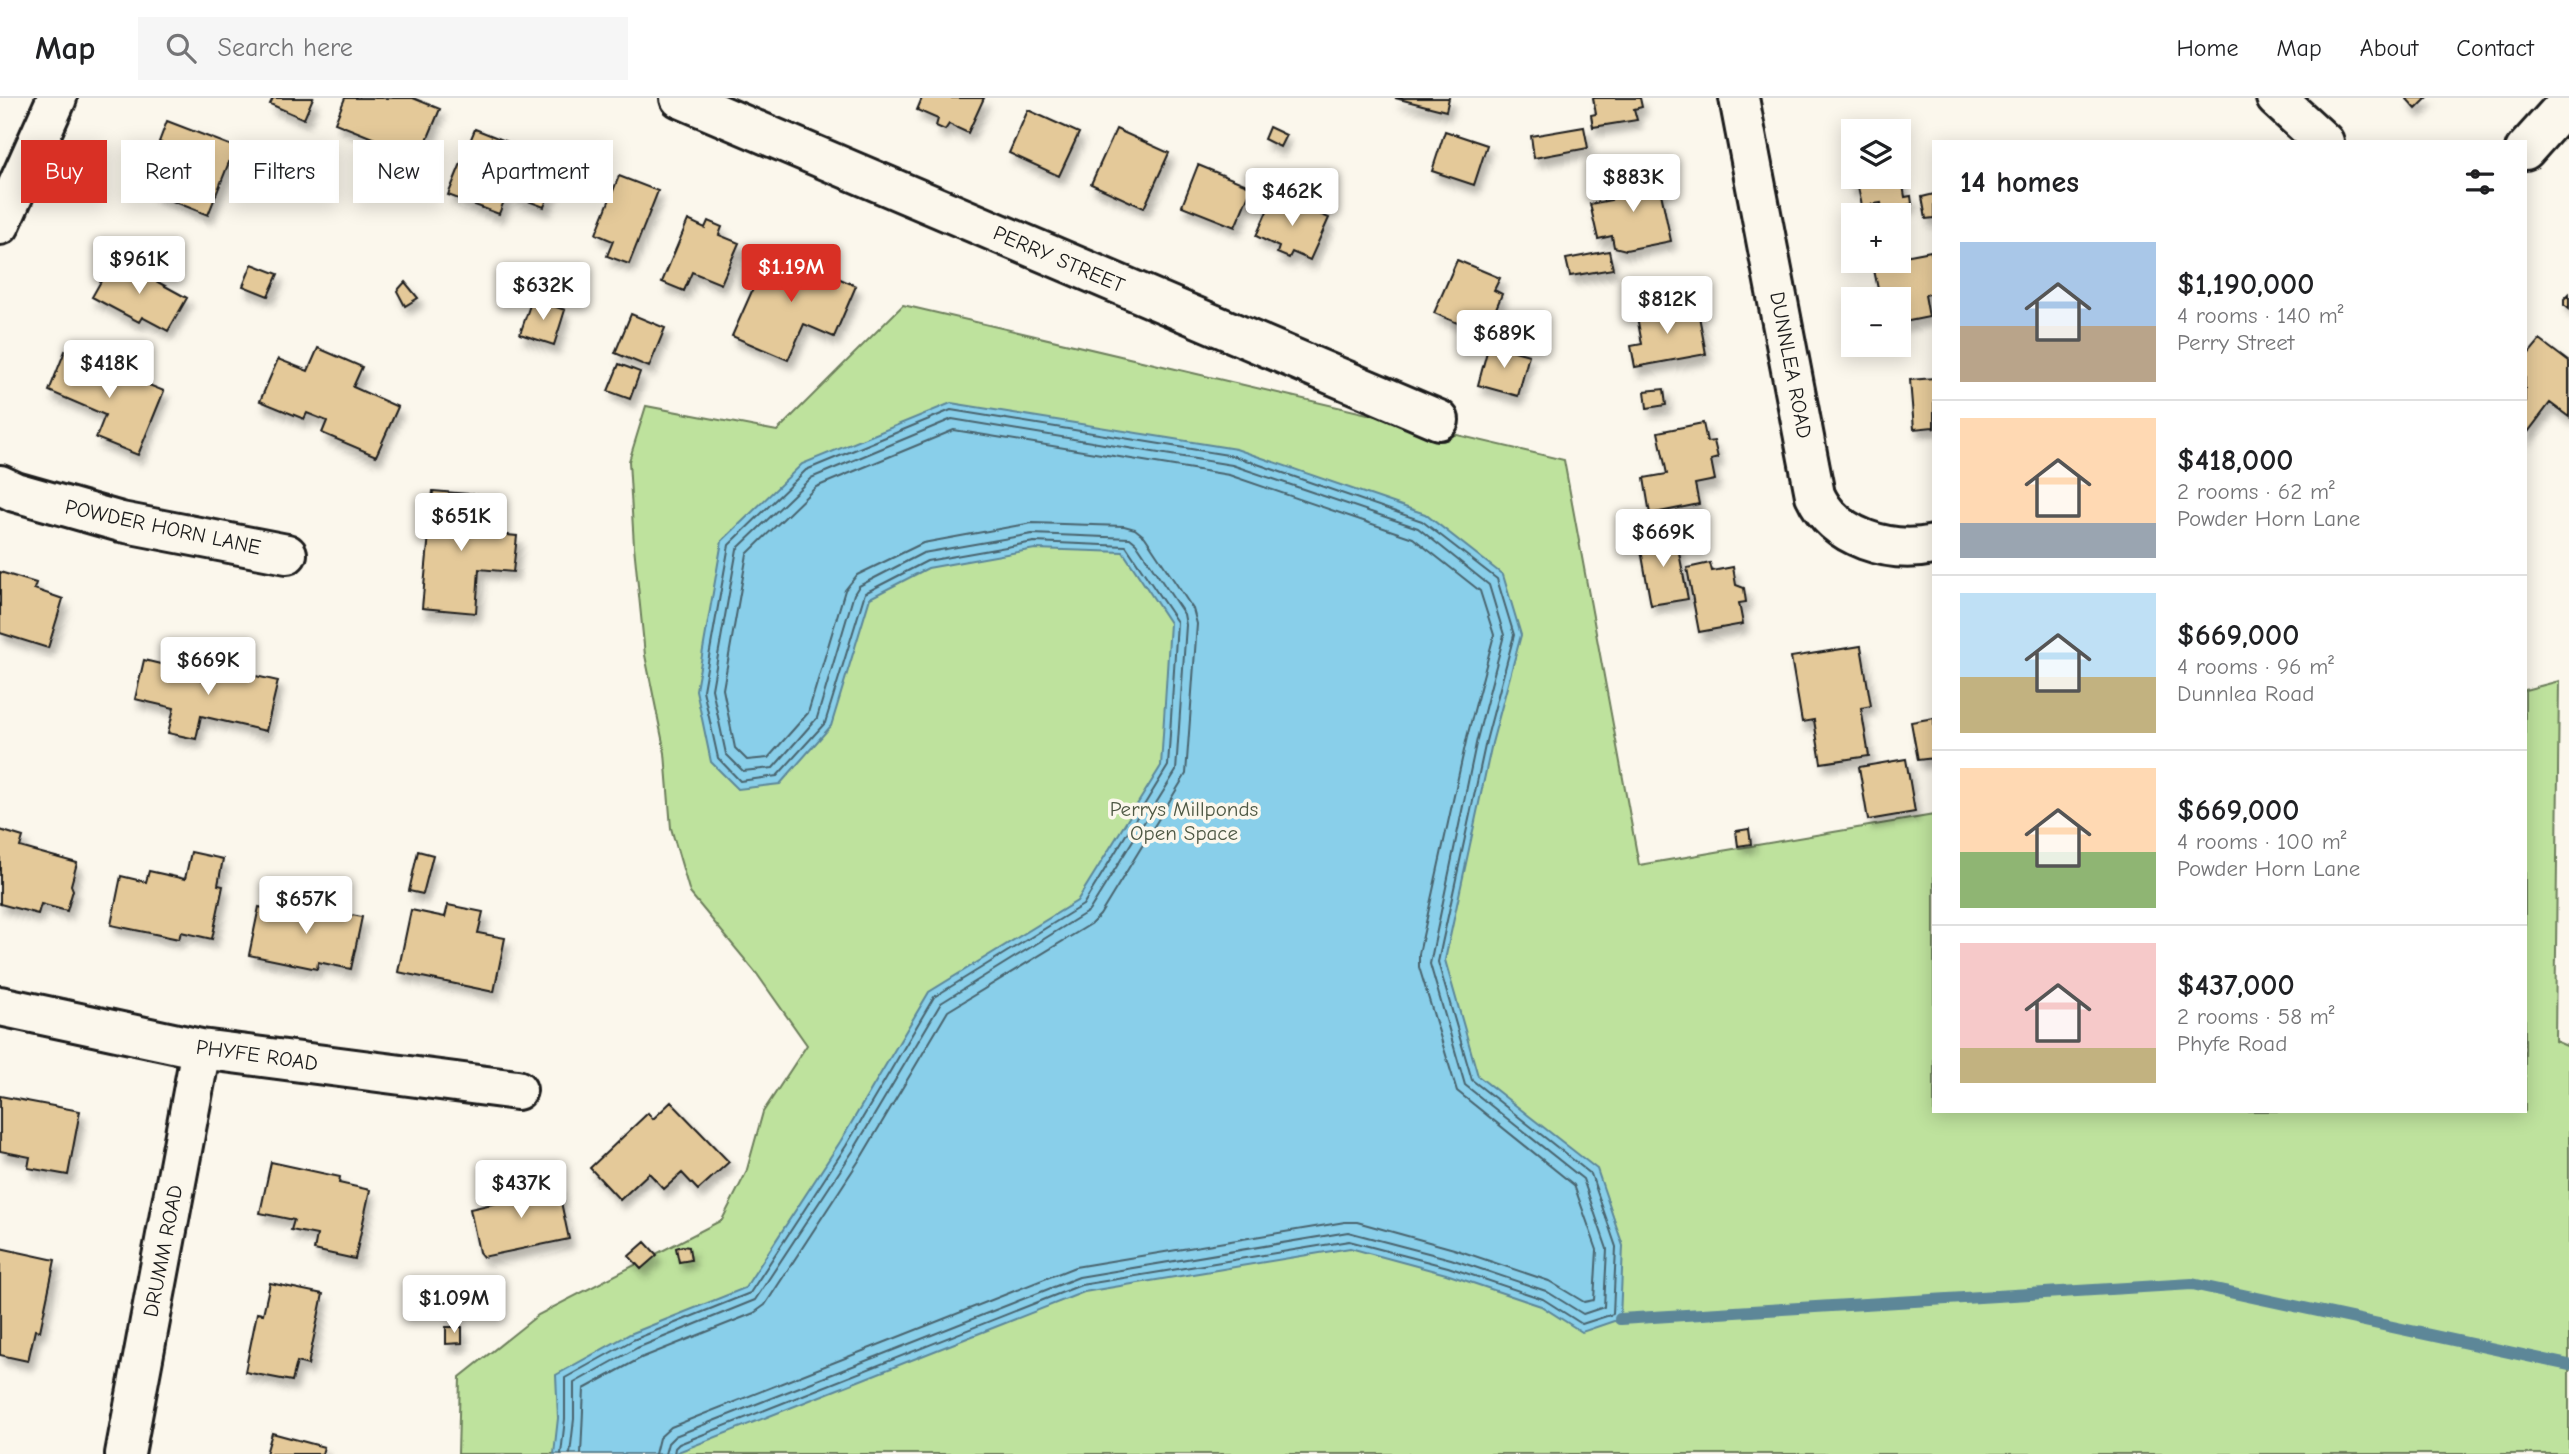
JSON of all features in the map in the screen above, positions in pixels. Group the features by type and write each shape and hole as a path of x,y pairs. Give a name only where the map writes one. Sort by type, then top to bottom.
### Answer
{"street":[{"path":"0,225 57,98"},
{"name":"PERRY STREET","path":"680,98 1439,420"},
{"name":"DUNNLEA ROAD","path":"1739,98 1815,495 1821,508 1837,524 1866,541 1892,547 1932,545"},
{"path":"2276,98 2322,140"},
{"path":"2527,148 2569,101"},
{"name":"POWDER HORN LANE","path":"0,485 15,492 121,522 287,554"},
{"name":"PHYFE ROAD","path":"0,1006 201,1049 517,1090"},
{"name":"DRUMM ROAD","path":"125,1454 201,1049"}],"green space":[{"name":"Perrys Millponds Open Space","path":"903,305 1564,460 1639,865 1932,815 1932,1113 2527,1113 2527,689 2559,681 2555,1041 2569,1047 2569,1454 458,1454 460,1377 538,1315 722,1220 746,1173 763,1112 807,1045 757,974 690,893 671,828 665,753 645,655 629,461 646,406 777,431"}],"water":[{"path":"951,403 1236,449 1425,514 1503,575 1521,635 1492,743 1445,960 1478,1076 1597,1169 1623,1246 1620,1319 1582,1332 1541,1306 1446,1274 1350,1248 1084,1292 673,1454 554,1454 558,1418 556,1375 630,1334 745,1288 840,1142 929,992 1077,901 1161,766 1170,623 1123,552 1035,549 928,568 870,598 831,726 780,784 738,789 711,762 696,690 722,541 802,464"}],"building":[{"path":"273,98 313,98 304,119 270,104"},
{"path":"345,98 413,98 440,109 427,140 378,140 335,123"},
{"path":"922,98 984,98 968,133 949,124 945,130 936,126 938,119 917,110"},
{"path":"1395,98 1449,98 1446,111"},
{"path":"1593,98 1640,98 1642,107 1634,109 1637,120 1593,127 1591,115 1596,114"},
{"path":"2406,98 2427,98 2416,109"},
{"path":"1028,110 1079,133 1059,176 1009,153"},
{"path":"167,121 229,145 229,162 215,197 215,140 160,140"},
{"path":"1269,127 1286,135 1280,147 1264,139"},
{"path":"1584,127 1588,148 1534,158 1531,136"},
{"path":"475,129 503,140 470,140"},
{"path":"1116,129 1169,153 1144,208 1091,184"},
{"path":"1445,131 1487,145 1474,185 1432,171"},
{"path":"1198,165 1252,187 1235,227 1182,206"},
{"path":"458,171 458,199 448,195"},
{"path":"1657,174 1671,241 1626,250 1614,247 1612,236 1598,239 1590,204 1611,200 1608,184"},
{"path":"619,176 658,191 629,264 607,256 613,241 596,234 608,203 613,203 613,191"},
{"path":"1858,189 1904,189 1905,197 1911,196 1912,204 1911,203 1861,203"},
{"path":"1932,194 1932,218 1926,219 1922,197"},
{"path":"1274,195 1329,218 1310,260 1292,252 1289,258 1277,253 1279,247 1256,236"},
{"path":"177,203 213,203 208,215"},
{"path":"469,203 503,203 499,214"},
{"path":"688,220 705,228 708,221 722,227 719,235 739,243 721,284 692,272 684,291 662,282"},
{"path":"771,248 856,286 834,337 804,324 788,360 732,336"},
{"path":"1609,251 1613,269 1570,276 1566,259"},
{"path":"1931,251 1932,293 1925,295 1929,317 1911,321 1911,287 1878,287 1875,273 1911,273 1911,255"},
{"path":"114,258 187,298 168,331 142,317 139,322 92,297"},
{"path":"1457,260 1500,278 1494,290 1502,294 1493,316 1484,312 1476,331 1434,313"},
{"path":"252,264 278,274 268,296 243,286"},
{"path":"405,282 418,298 405,306 397,291"},
{"path":"2569,294 2569,309 2564,305 2564,299"},
{"path":"532,299 565,310 554,345 520,334"},
{"path":"1680,302 1683,319 1699,316 1706,354 1635,367 1631,346 1642,344 1636,311"},
{"path":"631,314 665,328 649,367 615,353"},
{"path":"2540,340 2569,362 2569,417 2550,403 2527,433 2527,356"},
{"path":"1489,344 1529,355 1518,396 1478,385"},
{"path":"318,348 362,367 353,387 398,407 376,456 322,433 327,421 307,413 304,419 260,401 278,359 308,371"},
{"path":"65,351 164,391 138,455 96,438 105,415 49,391"},
{"path":"619,364 640,372 630,399 608,391"},
{"path":"1932,378 1932,427 1914,429 1910,380"},
{"path":"1664,389 1666,405 1647,408 1645,391"},
{"path":"1703,423 1707,442 1714,441 1718,458 1711,460 1715,480 1695,484 1699,504 1650,514 1644,478 1667,474 1658,432"},
{"path":"433,491 479,495 476,532 517,536 513,572 479,569 476,613 422,608"},
{"path":"1675,532 1688,599 1651,605 1639,539"},
{"path":"1710,563 1712,571 1733,567 1736,585 1744,588 1746,602 1739,603 1743,624 1699,632 1687,568"},
{"path":"0,572 36,583 34,589 63,599 48,648 0,633"},
{"path":"1861,646 1871,706 1861,708 1869,756 1821,763 1814,720 1802,722 1791,657"},
{"path":"144,660 181,669 186,676 208,681 211,666 278,681 266,731 201,716 196,739 168,733 174,708 135,699"},
{"path":"1932,718 1932,758 1918,760 1911,722"},
{"path":"1906,759 1915,812 1868,820 1859,767"},
{"path":"1749,829 1751,844 1738,846 1736,831"},
{"path":"0,830 23,837 20,847 77,863 67,911 41,904 38,914 0,904"},
{"path":"418,851 433,855 423,894 409,891"},
{"path":"191,852 223,859 218,885 223,886 212,939 181,932 179,939 111,925 121,876 146,882 149,871 185,879"},
{"path":"286,902 362,917 351,969 318,962 317,969 249,955 259,907 284,913"},
{"path":"448,905 483,912 478,933 505,938 494,992 398,972 411,910 445,917"},
{"path":"0,1096 80,1111 68,1175 28,1168 30,1157 0,1151"},
{"path":"671,1102 729,1162 698,1190 682,1173 664,1189 649,1173 620,1200 590,1168 648,1113 653,1119"},
{"path":"271,1162 340,1177 339,1183 370,1190 355,1259 314,1250 317,1235 291,1230 294,1220 260,1213"},
{"path":"556,1179 569,1239 483,1257 479,1252 470,1209 506,1201 504,1191"},
{"path":"645,1242 657,1255 641,1269 629,1256"},
{"path":"689,1247 691,1260 679,1262 676,1248"},
{"path":"0,1248 55,1260 40,1331 35,1330 28,1361 0,1355"},
{"path":"270,1283 323,1294 308,1365 297,1362 292,1381 245,1372 257,1313 263,1314"},
{"path":"446,1327 462,1327 462,1343 446,1344"},
{"path":"272,1433 324,1447 322,1454 266,1454"}],"waterway":[{"path":"1620,1319 2192,1284 2569,1365"}]}
